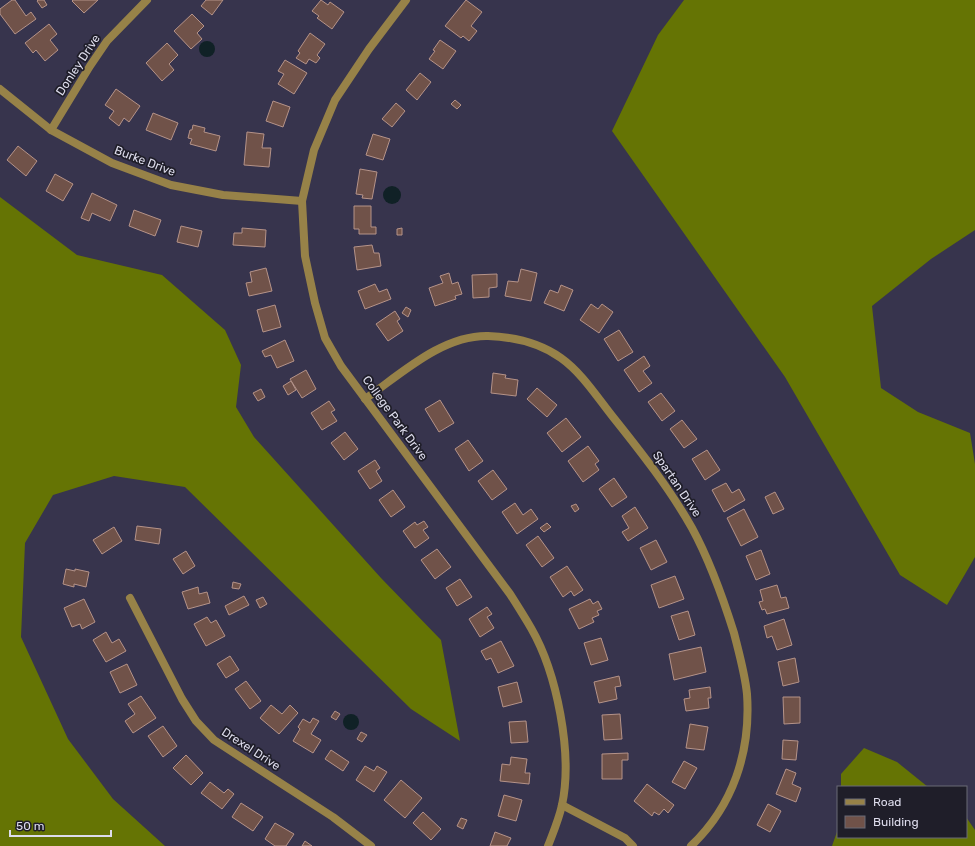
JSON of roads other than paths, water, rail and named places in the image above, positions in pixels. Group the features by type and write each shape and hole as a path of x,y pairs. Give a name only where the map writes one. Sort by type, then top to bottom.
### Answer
{"street":[{"name":"Donley Drive","path":"51,130 107,41 147,0"},
{"name":"College Park Drive","path":"406,0 369,49 334,100 314,150 302,201 305,256 314,303 325,338 341,366 510,594 532,628 549,669 560,711 566,763 562,805 548,846"},
{"name":"Burke Drive","path":"0,89 51,130 112,163 171,185 223,195 302,201"},
{"name":"Spartan Drive","path":"365,399 435,350 463,339 486,336 512,338 539,345 562,359 583,378 638,448 672,496 692,529 712,574 728,614 741,657 747,694 747,725 744,754 736,778 724,804 706,832 691,846"},
{"name":"Drexel Drive","path":"130,598 182,699 196,721 214,740 333,817 371,846"},
{"path":"562,805 625,838 633,846"}]}
